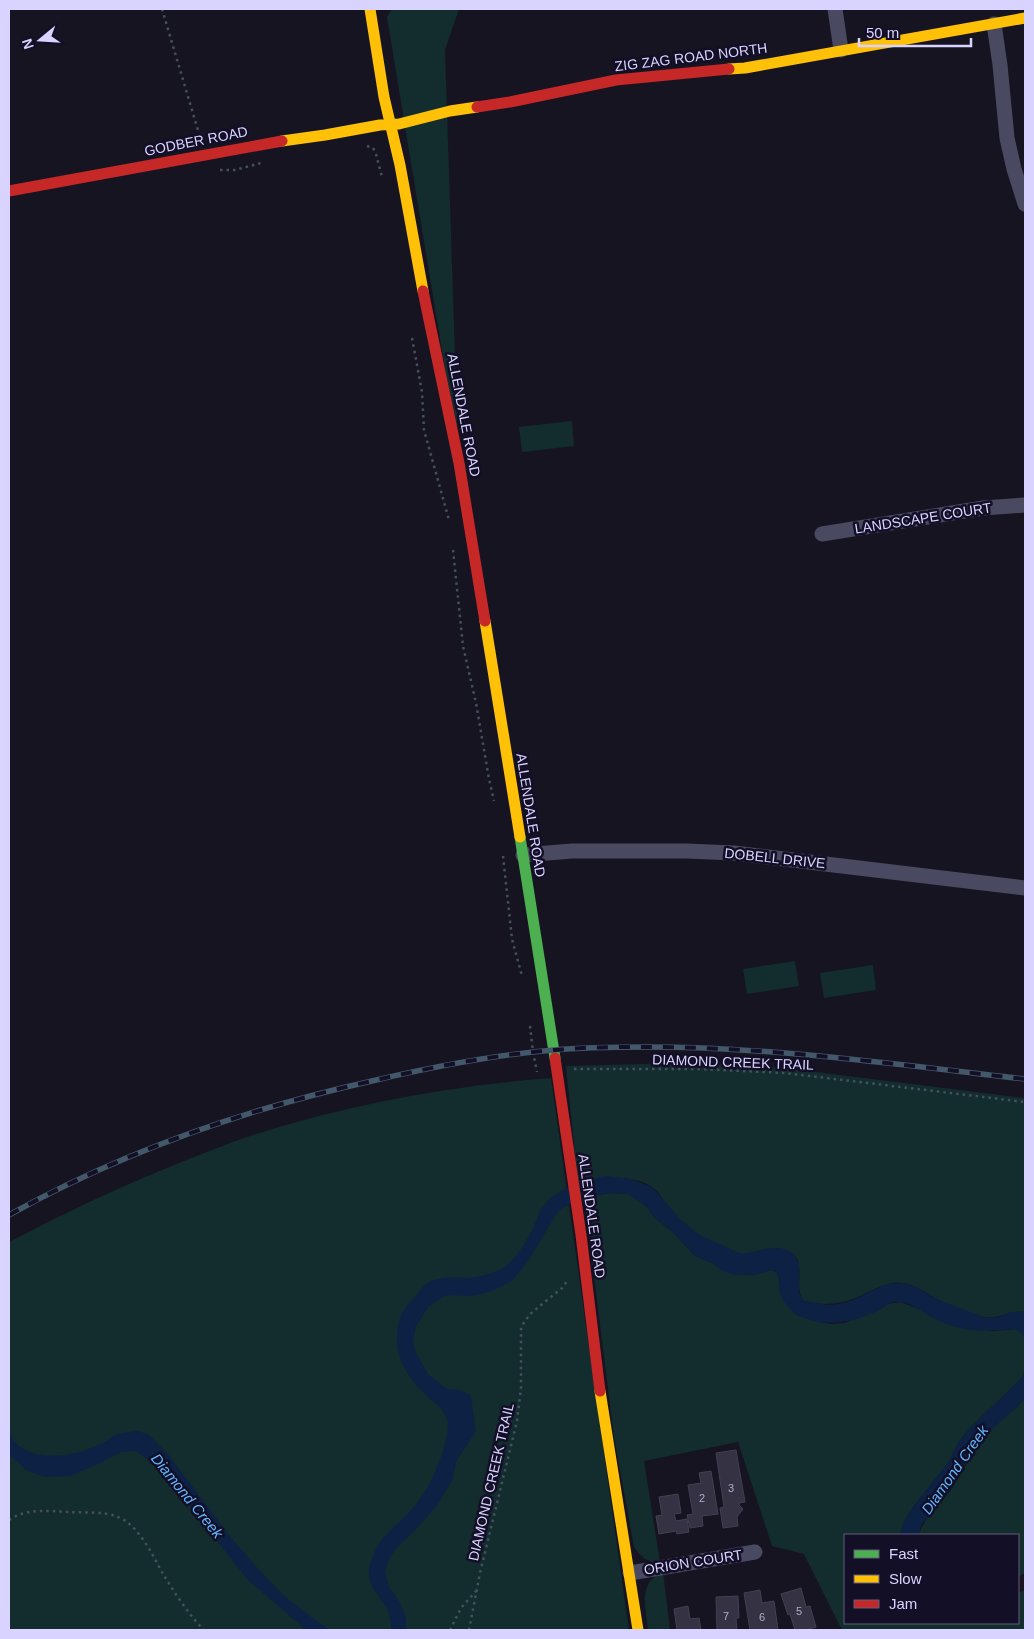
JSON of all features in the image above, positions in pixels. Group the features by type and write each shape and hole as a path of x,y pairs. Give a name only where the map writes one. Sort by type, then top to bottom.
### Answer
{"street":[{"name":"ALLENDALE ROAD","path":"370,9 384,97 400,166 426,308 459,463 557,1071 581,1235 597,1372 638,1630"},
{"path":"834,9 841,50"},
{"name":"ZIG ZAG ROAD NORTH","path":"390,124 399,124 450,111 510,102 616,80 738,69 1025,18"},
{"path":"994,24 1006,133 1014,169 1025,204"},
{"name":"GODBER ROAD","path":"9,191 264,143 390,124"},
{"name":"LANDSCAPE COURT","path":"822,534 983,508 1025,504"},
{"name":"DOBELL DRIVE","path":"523,855 572,851 719,852 1025,888"},
{"name":"ORION COURT","path":"630,1573 755,1552"}],"path":[{"path":"162,9 205,154 216,168 226,171 267,162"},
{"path":"360,146 373,148 383,179"},
{"path":"412,334 422,392 424,430 449,521"},
{"path":"453,550 462,646 476,703 494,804"},
{"path":"503,856 512,939 525,984"},
{"name":"DIAMOND CREEK TRAIL","path":"530,1023 535,1065 539,1075 544,1079 557,1071 578,1069 699,1068 785,1073 1025,1102"},
{"name":"DIAMOND CREEK TRAIL","path":"469,1630 518,1421 521,1388 521,1327 530,1314 562,1288 570,1278"},
{"path":"9,1520 23,1513 45,1511 106,1515 125,1520 141,1538 181,1601 204,1630"},
{"path":"450,1630 461,1608 477,1590"}],"green space":[{"path":"392,9 459,9 445,50 458,448 387,17"},
{"path":"572,421 574,446 522,452 519,427"},
{"path":"795,961 799,986 747,994 743,969"},
{"path":"873,965 876,990 824,998 820,973"},
{"path":"716,1062 768,1066 1025,1098 1025,1312 1020,1311 989,1318 984,1317 957,1308 919,1289 901,1283 884,1286 843,1302 820,1304 804,1301 799,1290 799,1264 797,1258 787,1250 775,1249 742,1254 722,1247 704,1238 688,1226 673,1212 654,1189 640,1181 608,1178 593,1179 578,1184 566,1066"},
{"path":"551,1078 629,1630 9,1630 9,1242 95,1199 162,1170 239,1140 284,1126 322,1115 398,1098 474,1086"},
{"path":"610,1193 628,1194 646,1206 655,1218 673,1232 694,1255 731,1274 754,1275 771,1270 776,1272 779,1277 779,1286 797,1315 816,1321 831,1324 844,1323 881,1309 887,1304 901,1302 919,1309 937,1320 993,1331 1016,1329 1024,1334 1025,1368 1022,1378 970,1428 958,1443 948,1463 914,1506 904,1522 900,1534 844,1534 844,1624 1019,1624 1019,1593 1025,1590 1025,1630 842,1630 804,1554 772,1546 738,1442 644,1461 660,1562 645,1559 639,1554 634,1547 614,1437 584,1197"},
{"path":"1025,1398 1025,1573 1019,1576 1019,1534 919,1534 933,1510 956,1482 978,1444"},
{"path":"663,1572 670,1630 648,1630 645,1605 646,1589 655,1577"}],"water":[{"path":"606,1176 631,1179 652,1187 681,1220 698,1234 741,1254 771,1248 785,1249 793,1253 799,1264 799,1291 804,1301 828,1305 839,1304 887,1284 902,1283 916,1287 941,1301 986,1318 999,1317 1010,1312 1025,1312 1025,1337 1016,1329 986,1330 956,1327 900,1302 891,1303 860,1318 841,1322 821,1322 802,1317 787,1305 782,1297 779,1288 779,1277 775,1272 771,1270 754,1275 731,1274 721,1270 714,1264 694,1255 673,1232 655,1218 646,1206 628,1194 610,1193 584,1197 557,1213 528,1261 512,1281 492,1291 471,1296 447,1295 429,1306 416,1326 413,1342 416,1353 428,1374 447,1389 460,1390 470,1395 476,1431 456,1462 453,1479 436,1507 396,1548 388,1561 385,1572 389,1587 399,1601 406,1617 406,1630 391,1630 389,1612 370,1583 369,1568 381,1541 413,1508 426,1491 441,1457 448,1425 442,1410 420,1390 402,1362 397,1342 397,1330 401,1315 423,1287 433,1280 481,1276 506,1266 520,1251 541,1210 550,1199 565,1189"},
{"name":"Diamond Creek","path":"1025,1368 1025,1398 983,1437 971,1454 952,1489 921,1525 919,1534 900,1534 904,1522 914,1506 948,1463 958,1443 970,1428 1022,1378"},
{"name":"Diamond Creek","path":"138,1431 149,1435 167,1453 232,1539 282,1594 330,1630 306,1630 247,1579 189,1505 152,1462 135,1451 121,1452 70,1476 45,1477 26,1470 9,1454 9,1432 16,1443 25,1450 50,1456 76,1453 99,1445 119,1434"}],"building":[{"path":"736,1450 745,1502 739,1503 743,1509 737,1517 738,1526 723,1528 720,1508 724,1507 716,1453"},
{"path":"711,1471 718,1514 702,1516 703,1526 690,1528 687,1515 693,1514 688,1485 701,1483 699,1473"},
{"path":"678,1494 681,1513 674,1514 676,1521 687,1519 689,1532 677,1534 676,1531 659,1534 656,1516 662,1515 659,1497"},
{"path":"801,1588 806,1607 810,1606 816,1627 795,1630 781,1594"},
{"path":"760,1590 762,1603 774,1601 778,1630 750,1630 744,1593"},
{"path":"738,1596 739,1618 736,1618 737,1630 717,1630 716,1597"},
{"path":"688,1606 690,1619 699,1618 701,1630 677,1630 674,1609"}],"railway":[{"path":"9,1215 52,1192 140,1152 232,1119 325,1092 440,1066 485,1058 589,1048 696,1048 790,1053 1025,1079"}],"traffic: fast":[{"path":"520,837 555,1058"}],"traffic: slow":[{"path":"370,9 384,97 400,165 423,291"},
{"path":"729,69 745,68 1025,18"},
{"path":"282,141 380,125 399,124 450,111 477,107"},
{"path":"485,621 520,837"},
{"path":"600,1391 638,1630"}],"traffic: jam":[{"path":"477,107 616,80 729,69"},
{"path":"9,191 282,141"},
{"path":"423,291 459,463 485,621"},
{"path":"555,1058 581,1235 600,1391"}]}
